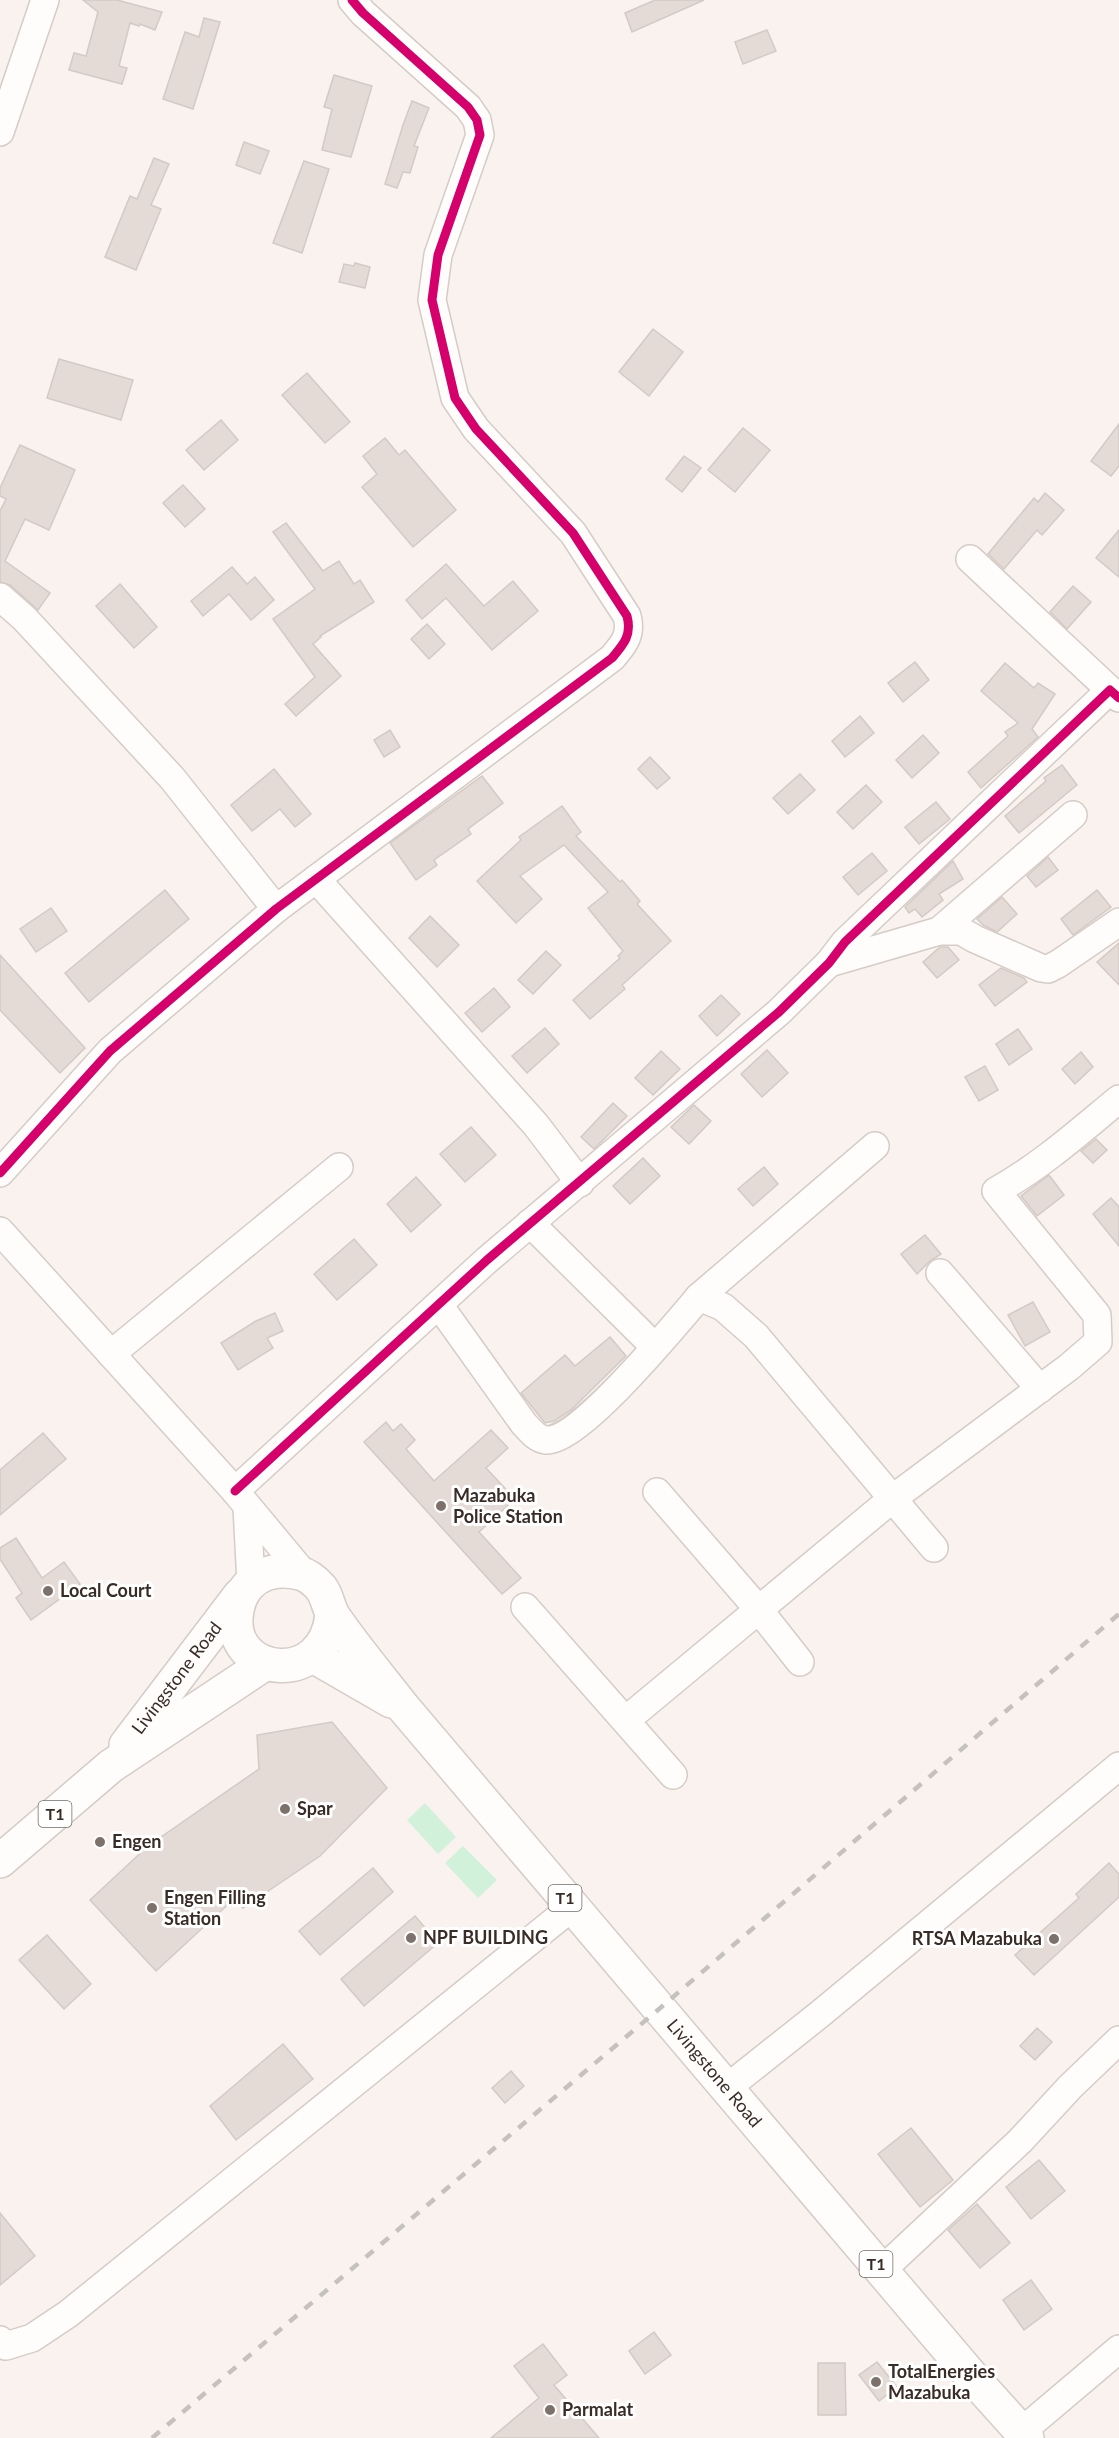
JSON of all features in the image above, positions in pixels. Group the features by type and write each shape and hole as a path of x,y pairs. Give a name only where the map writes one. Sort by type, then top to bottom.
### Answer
{"highway":[{"name":"Livingstone Road","path":"111,1766 247,1587 267,1573 286,1570 304,1574 315,1581 323,1590 332,1614 403,1707 1024,2435"},
{"name":"Livingstone Road","path":"0,1861 111,1766 266,1663 252,1654 241,1641 236,1625 237,1607 247,1587"},
{"path":"266,1663 291,1666 313,1656 324,1645 330,1630 332,1614"},
{"name":"Livingstone Road","path":"313,1656 403,1707"}],"street":[{"path":"0,132 45,0"},
{"path":"0,1173 110,1052 276,909 409,812 612,658 628,637 630,626 627,616 573,532 476,429 455,398 432,300 438,255 480,135 477,120 468,107 363,13 352,0"},
{"path":"247,1587 241,1499 327,1405 530,1223 580,1183 616,1149 779,1012 829,963 845,942 1114,694 970,559"},
{"path":"0,597 24,618 172,778 276,909"},
{"path":"939,931 1073,815"},
{"path":"316,879 536,1125 580,1183"},
{"path":"829,963 939,931 961,931 1028,963 1048,969 1119,922"},
{"path":"626,1720 892,1498 1040,1389 1098,1342 1097,1315 996,1191 1025,1175 1048,1158 1119,1099"},
{"path":"439,1305 524,1424 537,1438 547,1440 559,1437 589,1417 699,1298 875,1146"},
{"path":"111,1354 339,1167"},
{"path":"530,1223 655,1347"},
{"path":"0,1231 241,1499 304,1574"},
{"path":"940,1273 1040,1389"},
{"path":"699,1298 723,1307 756,1336 934,1548"},
{"path":"657,1492 759,1610 800,1662"},
{"path":"525,1607 673,1775"},
{"path":"728,2087 820,2014 1119,1766"},
{"path":"0,2340 6,2346 32,2338 68,2314 572,1907"},
{"path":"882,2270 1020,2141 1070,2087 1119,2040"},
{"path":"1024,2435 1119,2349"}],"green space":[{"path":"425,1803 456,1837 438,1854 407,1820"},
{"path":"463,1846 497,1880 478,1898 445,1863"}],"building":[{"path":"83,0 117,0 162,12 155,30 130,23 119,66 127,68 122,84 69,70 74,53 86,56 98,12"},
{"path":"655,0 704,0 632,32 625,13"},
{"path":"204,18 220,22 193,109 163,99 185,32 199,37"},
{"path":"767,30 776,51 743,64 735,42"},
{"path":"334,75 372,86 351,157 322,150 332,109 324,107"},
{"path":"412,101 429,108 414,146 418,147 410,173 403,172 397,188 385,184"},
{"path":"244,142 269,151 260,174 236,165"},
{"path":"154,158 169,164 151,205 161,209 136,270 105,257 130,196 137,199"},
{"path":"304,161 329,169 302,253 273,243"},
{"path":"355,263 370,267 365,288 339,282 344,264 354,266"},
{"path":"653,329 683,352 649,396 619,372"},
{"path":"59,359 133,380 121,420 47,398"},
{"path":"307,373 350,422 325,443 282,395"},
{"path":"221,420 238,440 204,470 186,450"},
{"path":"1119,424 1119,466 1111,476 1091,461"},
{"path":"743,428 770,450 735,492 708,470"},
{"path":"385,438 399,455 405,450 456,510 413,547 362,487 377,474 363,456"},
{"path":"20,445 75,470 49,530 25,519 5,561 50,593 38,610 10,585 0,582 0,511 6,499 0,496 0,488"},
{"path":"684,456 701,468 682,492 666,479"},
{"path":"183,485 205,509 185,527 163,503"},
{"path":"1045,493 1064,510 1042,535 1037,530 1004,569 988,554 1034,498 1038,502"},
{"path":"286,523 323,571 339,561 354,584 360,580 374,602 320,636 313,644 341,676 296,716 285,704 315,677 273,619 315,589 273,532"},
{"path":"1119,530 1119,577 1096,558"},
{"path":"446,564 484,606 513,581 538,611 492,650 446,598 422,619 406,600"},
{"path":"232,567 247,584 255,577 274,600 251,620 229,594 203,616 191,601"},
{"path":"120,584 157,627 134,648 96,606"},
{"path":"1073,586 1091,602 1067,629 1050,612"},
{"path":"427,624 445,644 429,659 411,639"},
{"path":"915,662 929,680 903,702 888,683"},
{"path":"1005,663 1034,688 1038,683 1055,694 1032,729 1038,737 981,788 968,772 1008,736 1005,732 1018,723 981,691"},
{"path":"860,716 874,733 845,757 832,741"},
{"path":"390,730 400,747 384,757 374,740"},
{"path":"923,735 939,753 912,778 896,760"},
{"path":"650,757 670,778 657,789 638,769"},
{"path":"1062,765 1077,785 1019,833 1005,816 1046,781 1044,778"},
{"path":"274,769 311,814 295,827 280,809 252,831 231,805"},
{"path":"800,774 815,790 788,814 773,798"},
{"path":"482,776 503,803 468,829 471,834 434,860 437,865 416,880 390,843"},
{"path":"866,785 882,802 853,829 837,812"},
{"path":"936,802 950,819 919,844 905,827"},
{"path":"562,806 581,832 576,836 620,882 622,880 640,901 637,904 671,941 622,985 625,989 590,1019 573,1000 620,958 618,956 623,951 588,908 608,892 564,845 520,876 542,899 516,923 477,881 521,840 519,837"},
{"path":"872,853 887,871 858,895 843,877"},
{"path":"1048,857 1058,870 1036,887 1027,876"},
{"path":"953,861 963,879 939,894 943,900 922,917 915,909 909,913 905,907"},
{"path":"165,890 189,919 89,1002 65,973"},
{"path":"1097,890 1111,907 1073,935 1061,919"},
{"path":"1002,897 1017,914 997,932 977,919"},
{"path":"51,908 67,931 36,952 20,929"},
{"path":"430,916 459,945 437,967 409,938"},
{"path":"1119,943 1119,985 1097,962"},
{"path":"940,947 948,947 959,960 937,978 923,962"},
{"path":"546,951 561,965 533,994 518,980"},
{"path":"0,955 85,1048 60,1073 0,1010"},
{"path":"1001,968 1024,978 1027,982 995,1006 979,985"},
{"path":"494,988 510,1007 482,1032 465,1013"},
{"path":"721,995 740,1014 717,1036 699,1016"},
{"path":"545,1028 559,1044 527,1073 512,1056"},
{"path":"1018,1029 1032,1049 1009,1065 996,1044"},
{"path":"767,1050 788,1073 762,1097 741,1074"},
{"path":"661,1051 680,1069 653,1095 635,1078"},
{"path":"1081,1052 1093,1067 1075,1084 1062,1069"},
{"path":"985,1066 998,1090 979,1101 965,1077"},
{"path":"613,1103 627,1116 594,1149 581,1137"},
{"path":"694,1105 711,1121 689,1144 671,1127"},
{"path":"471,1127 496,1155 465,1182 440,1154"},
{"path":"1096,1139 1107,1150 1093,1163 1081,1151"},
{"path":"643,1158 660,1176 630,1204 613,1186"},
{"path":"764,1167 778,1184 753,1206 738,1189"},
{"path":"1049,1175 1064,1195 1037,1216 1021,1196"},
{"path":"416,1177 441,1205 411,1232 387,1204"},
{"path":"1111,1198 1119,1207 1119,1246 1093,1214"},
{"path":"925,1235 941,1254 917,1274 901,1254"},
{"path":"354,1239 377,1265 337,1300 314,1274"},
{"path":"1033,1302 1050,1332 1025,1346 1008,1315"},
{"path":"275,1313 283,1331 267,1338 273,1348 238,1370 221,1343 256,1321"},
{"path":"610,1337 626,1356 571,1410 554,1421 545,1423 521,1393 565,1355 575,1366"},
{"name":"Mazabuka Police Station","path":"386,1422 393,1431 401,1424 415,1440 406,1449 434,1481 491,1430 508,1448 486,1468 515,1499 479,1532 521,1578 502,1594 364,1442"},
{"path":"43,1433 66,1459 0,1515 0,1470"},
{"path":"16,1538 42,1578 64,1562 80,1584 31,1620 16,1598 22,1593 0,1559 0,1548"},
{"name":"Spar","path":"332,1722 387,1788 320,1856 243,1908 234,1899 156,1971 90,1900 148,1846 259,1769 257,1735"},
{"path":"1109,1863 1119,1874 1119,1897 1034,1975 1015,1955 1079,1898 1076,1894"},
{"path":"373,1868 393,1892 320,1955 299,1931"},
{"path":"415,1916 438,1943 364,2006 341,1979"},
{"path":"47,1935 91,1984 64,2009 19,1960"},
{"path":"1037,2028 1052,2042 1035,2060 1020,2046"},
{"path":"283,2044 313,2079 236,2140 210,2106"},
{"path":"511,2071 524,2086 505,2103 492,2088"},
{"path":"911,2128 953,2180 920,2207 878,2154"},
{"path":"1039,2160 1065,2191 1031,2219 1006,2187"},
{"path":"977,2204 1010,2243 980,2268 948,2230"},
{"path":"0,2213 35,2256 0,2285"},
{"path":"1031,2280 1052,2309 1024,2330 1003,2300"},
{"path":"654,2332 671,2355 645,2374 629,2351"},
{"name":"Parmalat","path":"543,2344 567,2375 554,2385 599,2438 491,2438 539,2398 514,2366"},
{"path":"877,2362 897,2387 879,2401 859,2375"},
{"path":"818,2363 845,2363 846,2415 818,2415"}],"railway":[{"path":"152,2438 659,2009 1119,1614"}],"cycle path":[{"path":"0,1173 110,1051 276,909 612,658 628,634 627,616 573,533 476,429 455,398 432,300 438,255 480,135 477,120 468,107 363,13 352,0"},
{"path":"235,1491 487,1260 779,1012 829,963 845,942 1110,690 1119,698"}],"place":[{"name":"Mazabuka Police Station","path":"441,1506"},
{"name":"Local Court","path":"48,1591"},
{"name":"Spar","path":"285,1809"},
{"name":"Engen","path":"100,1842"},
{"name":"Engen Filling Station","path":"152,1908"},
{"name":"NPF BUILDING","path":"411,1938"},
{"name":"RTSA Mazabuka","path":"1054,1939"},
{"name":"TotalEnergies Mazabuka","path":"876,2382"},
{"name":"Parmalat","path":"550,2410"}]}
